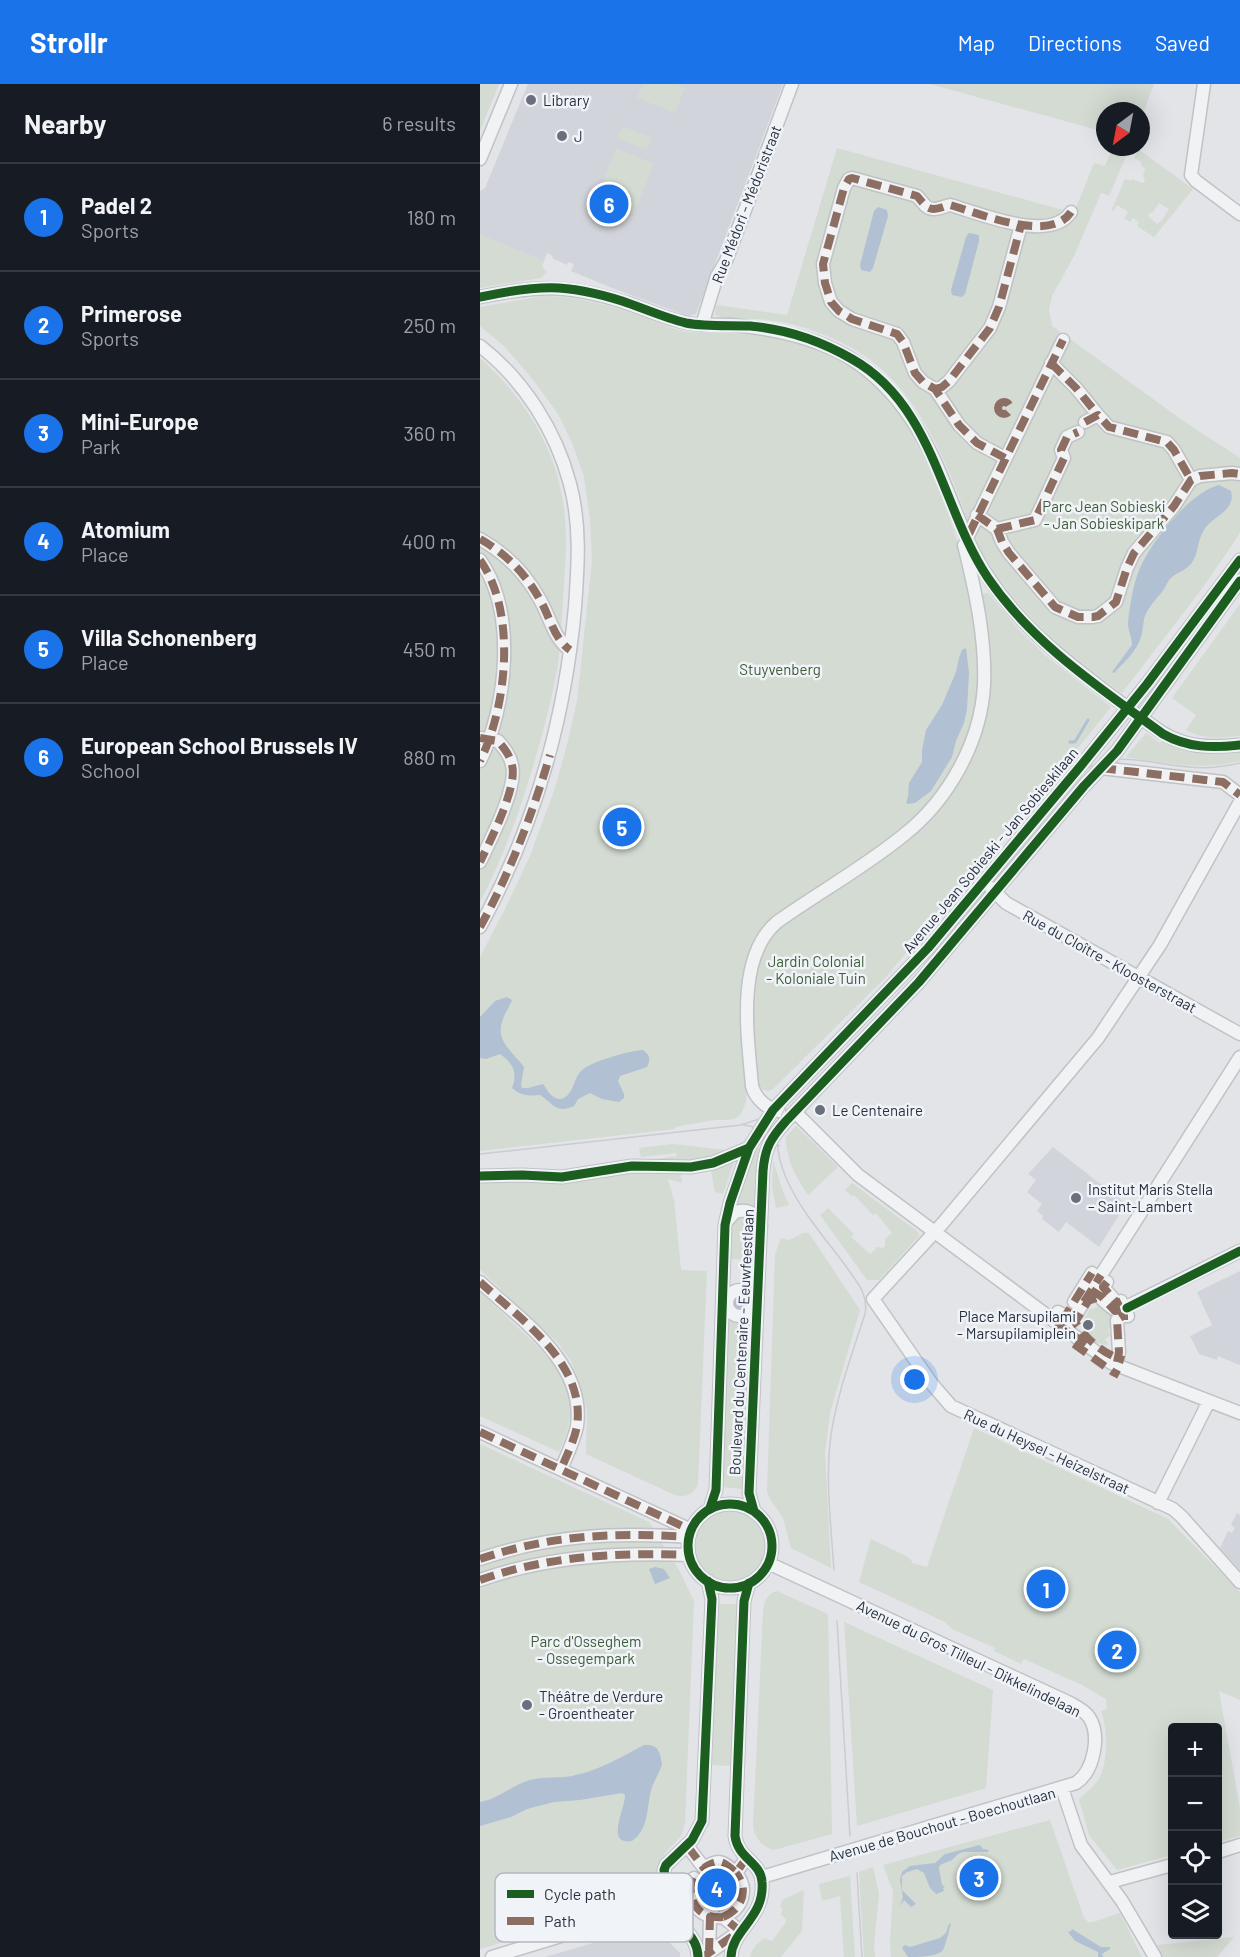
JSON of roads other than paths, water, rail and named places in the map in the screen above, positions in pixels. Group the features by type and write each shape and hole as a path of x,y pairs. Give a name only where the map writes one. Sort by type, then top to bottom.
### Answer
{"street":[{"path":"480,159 511,84"},
{"name":"Rue Médori - Médoristraat","path":"702,325 717,276 726,261 792,84"},
{"path":"1204,84 1191,174 1194,180 1240,214"},
{"path":"1005,458 978,443 958,425 935,389 923,382 915,373 903,342 897,334 852,319 838,311 828,296 824,258 849,179 855,178 920,197 924,205 932,209 950,205 1021,225 1035,227 1052,225 1066,218 1071,212"},
{"path":"935,389 949,381 990,328 999,307 1021,225"},
{"path":"480,297 531,288 570,288 620,301 686,323 752,327 797,336 840,352 869,370 894,395 917,428 987,576 1023,622 1058,655 1163,734 1184,744 1208,747 1240,745"},
{"path":"1063,340 977,515 965,530 984,670 983,694 977,723 958,770 926,816 898,839 777,922 767,933 761,943 750,980 747,1024 753,1091 759,1099 773,1110 795,1112 853,1172 1116,1364"},
{"path":"480,346 505,369 536,407 555,442 571,485 578,528 570,650 550,755 529,821 504,880 480,927"},
{"path":"1051,363 1109,427 1161,440 1168,444 1191,480"},
{"path":"997,528 1035,520 1064,458 1061,450 1068,437 1098,415"},
{"path":"977,515 997,528 1009,554 1055,607 1082,618 1098,616 1116,602 1134,553 1171,509 1191,480 1208,475 1240,474"},
{"path":"480,538 500,551 520,571 540,600 558,640 570,650"},
{"path":"480,560 497,597 503,637 503,677 500,700 485,739 480,761"},
{"name":"Avenue Jean Sobieski - Jan Sobieskilaan","path":"749,1148 773,1110 906,972 985,881 1102,739 1240,560"},
{"name":"Avenue Jean Sobieski - Jan Sobieskilaan","path":"771,1139 919,982 1117,751 1240,581"},
{"path":"480,862 500,819 513,771 512,763 498,741 485,739"},
{"path":"1101,768 1223,782 1240,795"},
{"path":"934,1232 1098,1038 1160,945 1240,802"},
{"name":"Rue du Cloître - Kloosterstraat","path":"985,881 1006,903 1240,1034"},
{"path":"1116,1364 1083,1335 1075,1322 1240,1057"},
{"path":"759,1130 771,1139"},
{"name":"Boulevard du Centenaire - Eeuwfeestlaan","path":"754,1511 749,1493 763,1171 766,1150 771,1139"},
{"path":"480,1176 562,1177 622,1167 691,1167 713,1163 749,1148"},
{"name":"Boulevard du Centenaire - Eeuwfeestlaan","path":"710,1508 716,1490 724,1225 749,1148"},
{"name":"Boulevard du Centenaire - Eeuwfeestlaan","path":"724,1225 735,1212 746,1210 756,1216 762,1227"},
{"name":"Rue du Heysel - Heizelstraat","path":"934,1232 873,1299 940,1395 955,1408 1180,1515 1240,1582"},
{"path":"1097,1285 1102,1297 1112,1309 1118,1311 1240,1251"},
{"path":"480,1282 538,1335 553,1351 568,1374 576,1397 578,1416 574,1436 561,1469"},
{"path":"1061,1323 1097,1285"},
{"path":"1097,1285 1122,1309 1117,1320 1119,1352 1116,1364"},
{"path":"740,1290 748,1293 754,1303 750,1311 740,1315 730,1310 726,1302 733,1292 740,1290"},
{"path":"1061,1323 1116,1365 1240,1413"},
{"path":"1158,1503 1209,1401"},
{"path":"480,1432 690,1533"},
{"path":"724,1504 740,1505 754,1511 764,1521 770,1535 772,1549 768,1563 760,1575 749,1583 721,1587 708,1581 697,1571 689,1555 690,1533 698,1517 710,1508 724,1504"},
{"path":"480,1558 556,1540 638,1533 690,1533"},
{"path":"495,1574 502,1551"},
{"path":"480,1580 524,1566 574,1558 650,1554 689,1555"},
{"name":"Avenue du Gros Tilleul - Dikkelindelaan","path":"768,1563 1083,1710 1094,1728 1090,1765 1080,1780 1062,1788"},
{"path":"665,1873 665,1867 692,1840 700,1826 705,1780 712,1599 708,1581"},
{"path":"731,1955 735,1941 756,1912 762,1896 762,1877 739,1851 735,1836 744,1601 749,1583"},
{"name":"Avenue de Bouchout - Boechoutlaan","path":"762,1877 1062,1788 1081,1845 1110,1882 1155,1957"},
{"path":"1222,1851 1240,1845"},
{"path":"688,1847 704,1868 713,1862 718,1865 724,1863 736,1873 742,1885 742,1898 735,1910 717,1914 700,1912 693,1902"},
{"path":"736,1873 745,1860"},
{"path":"1110,1882 1168,1865"},
{"path":"703,1956 717,1914"},
{"path":"703,1956 740,1931 717,1914"},
{"path":"693,1938 703,1956"},
{"path":"492,1957 541,1942"}],"water":[{"path":"878,207 887,210 888,216 870,272 861,270 860,265 874,211"},
{"path":"969,233 979,235 979,241 965,294 962,297 952,295 951,290"},
{"path":"1219,485 1231,491 1230,504 1204,530 1191,564 1170,579 1151,605 1136,647 1114,673 1112,672 1132,645 1128,623 1131,602 1138,574 1146,557 1184,507 1208,489"},
{"path":"966,648 969,673 967,709 952,757 931,791 915,803 908,804 906,803 909,783 922,762 926,730 942,705 956,672 962,650"},
{"path":"507,997 512,1000 502,1022 501,1035 503,1041 524,1067 522,1088 543,1084 557,1099 564,1098 586,1067 610,1057 637,1051 643,1050 648,1055 647,1067 620,1076 618,1081 624,1098 619,1102 602,1099 590,1093 578,1099 574,1106 563,1109 556,1107 540,1095 519,1093 512,1088 513,1068 504,1057 500,1054 486,1059 480,1058 480,1017 495,1001"},
{"path":"740,1292 750,1299 751,1303 744,1313 740,1314 730,1307 729,1303 736,1293"},
{"path":"655,1567 664,1569 670,1578 655,1584 649,1569"},
{"path":"644,1745 658,1749 662,1764 652,1787 645,1823 638,1836 632,1841 619,1838 618,1824 625,1795 622,1793 554,1802 480,1826 480,1802 530,1780 570,1776 594,1770"},
{"path":"980,1845 983,1849 989,1850 988,1852 963,1852 940,1865 942,1885 945,1887 944,1891 936,1894 930,1888 924,1873 917,1869 907,1872 902,1876 902,1890 916,1904 911,1907 904,1900 900,1906 903,1897 900,1880 902,1872 910,1866 935,1863 945,1854"},
{"path":"951,1923 945,1946 939,1953 908,1957 902,1948 905,1945 910,1947 940,1938 946,1933"},
{"path":"1072,1929 1101,1947 1110,1947 1110,1949 1102,1954 1103,1957 1098,1957 1098,1952 1075,1941 1068,1932"}],"waterway":[{"path":"1070,742 1075,742 1088,720"}],"tram line":[{"path":"480,1154 741,1125 768,1116 785,1104 903,984 1088,768 1099,763 1124,759 1202,768 1240,763"},
{"path":"786,1106 778,1127 778,1149 783,1170 792,1191 805,1211 857,1282 866,1307 841,1389 831,1435 829,1485 834,1570"},
{"path":"744,1125 764,1131 779,1146"},
{"path":"837,1621 850,1836"},
{"path":"857,1873 862,1957"}],"place":[{"name":"Library","path":"531,100"},
{"name":"J","path":"562,136"},
{"name":"European School Brussels IV","path":"609,204"},
{"name":"Villa Schonenberg","path":"622,827"},
{"name":"Le Centenaire","path":"820,1110"},
{"name":"Institut Maris Stella – Saint-Lambert","path":"1076,1198"},
{"name":"Place Marsupilami - Marsupilamiplein","path":"1088,1325"},
{"name":"Padel 2","path":"1046,1589"},
{"name":"Primerose","path":"1117,1650"},
{"name":"Théâtre de Verdure - Groentheater","path":"527,1705"},
{"name":"Mini-Europe","path":"979,1878"},
{"name":"Atomium","path":"717,1888"}],"park label":[{"name":"Parc Jean Sobieski - Jan Sobieskipark","path":"1104,514"},
{"name":"Stuyvenberg","path":"780,669"},
{"name":"Jardin Colonial - Koloniale Tuin","path":"816,970"},
{"name":"Parc d'Osseghem - Ossegempark","path":"586,1650"}]}
